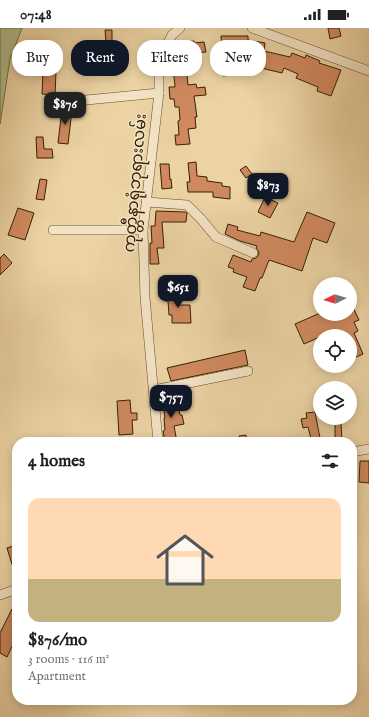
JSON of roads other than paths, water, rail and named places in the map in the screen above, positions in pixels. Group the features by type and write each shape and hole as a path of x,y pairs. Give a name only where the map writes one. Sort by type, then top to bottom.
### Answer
{"street":[{"name":"ကုတ္တီနာရုံဘုရားလမ်း","path":"158,437 145,297 143,230 159,93 159,68 163,52 172,35 180,28"},
{"path":"252,28 369,71"},
{"path":"76,101 159,93"},
{"path":"147,202 188,205 201,218 216,237 253,253"},
{"path":"52,230 143,230"},
{"path":"154,390 248,371"},
{"path":"357,451 369,449"},
{"path":"0,595 12,591"}]}
